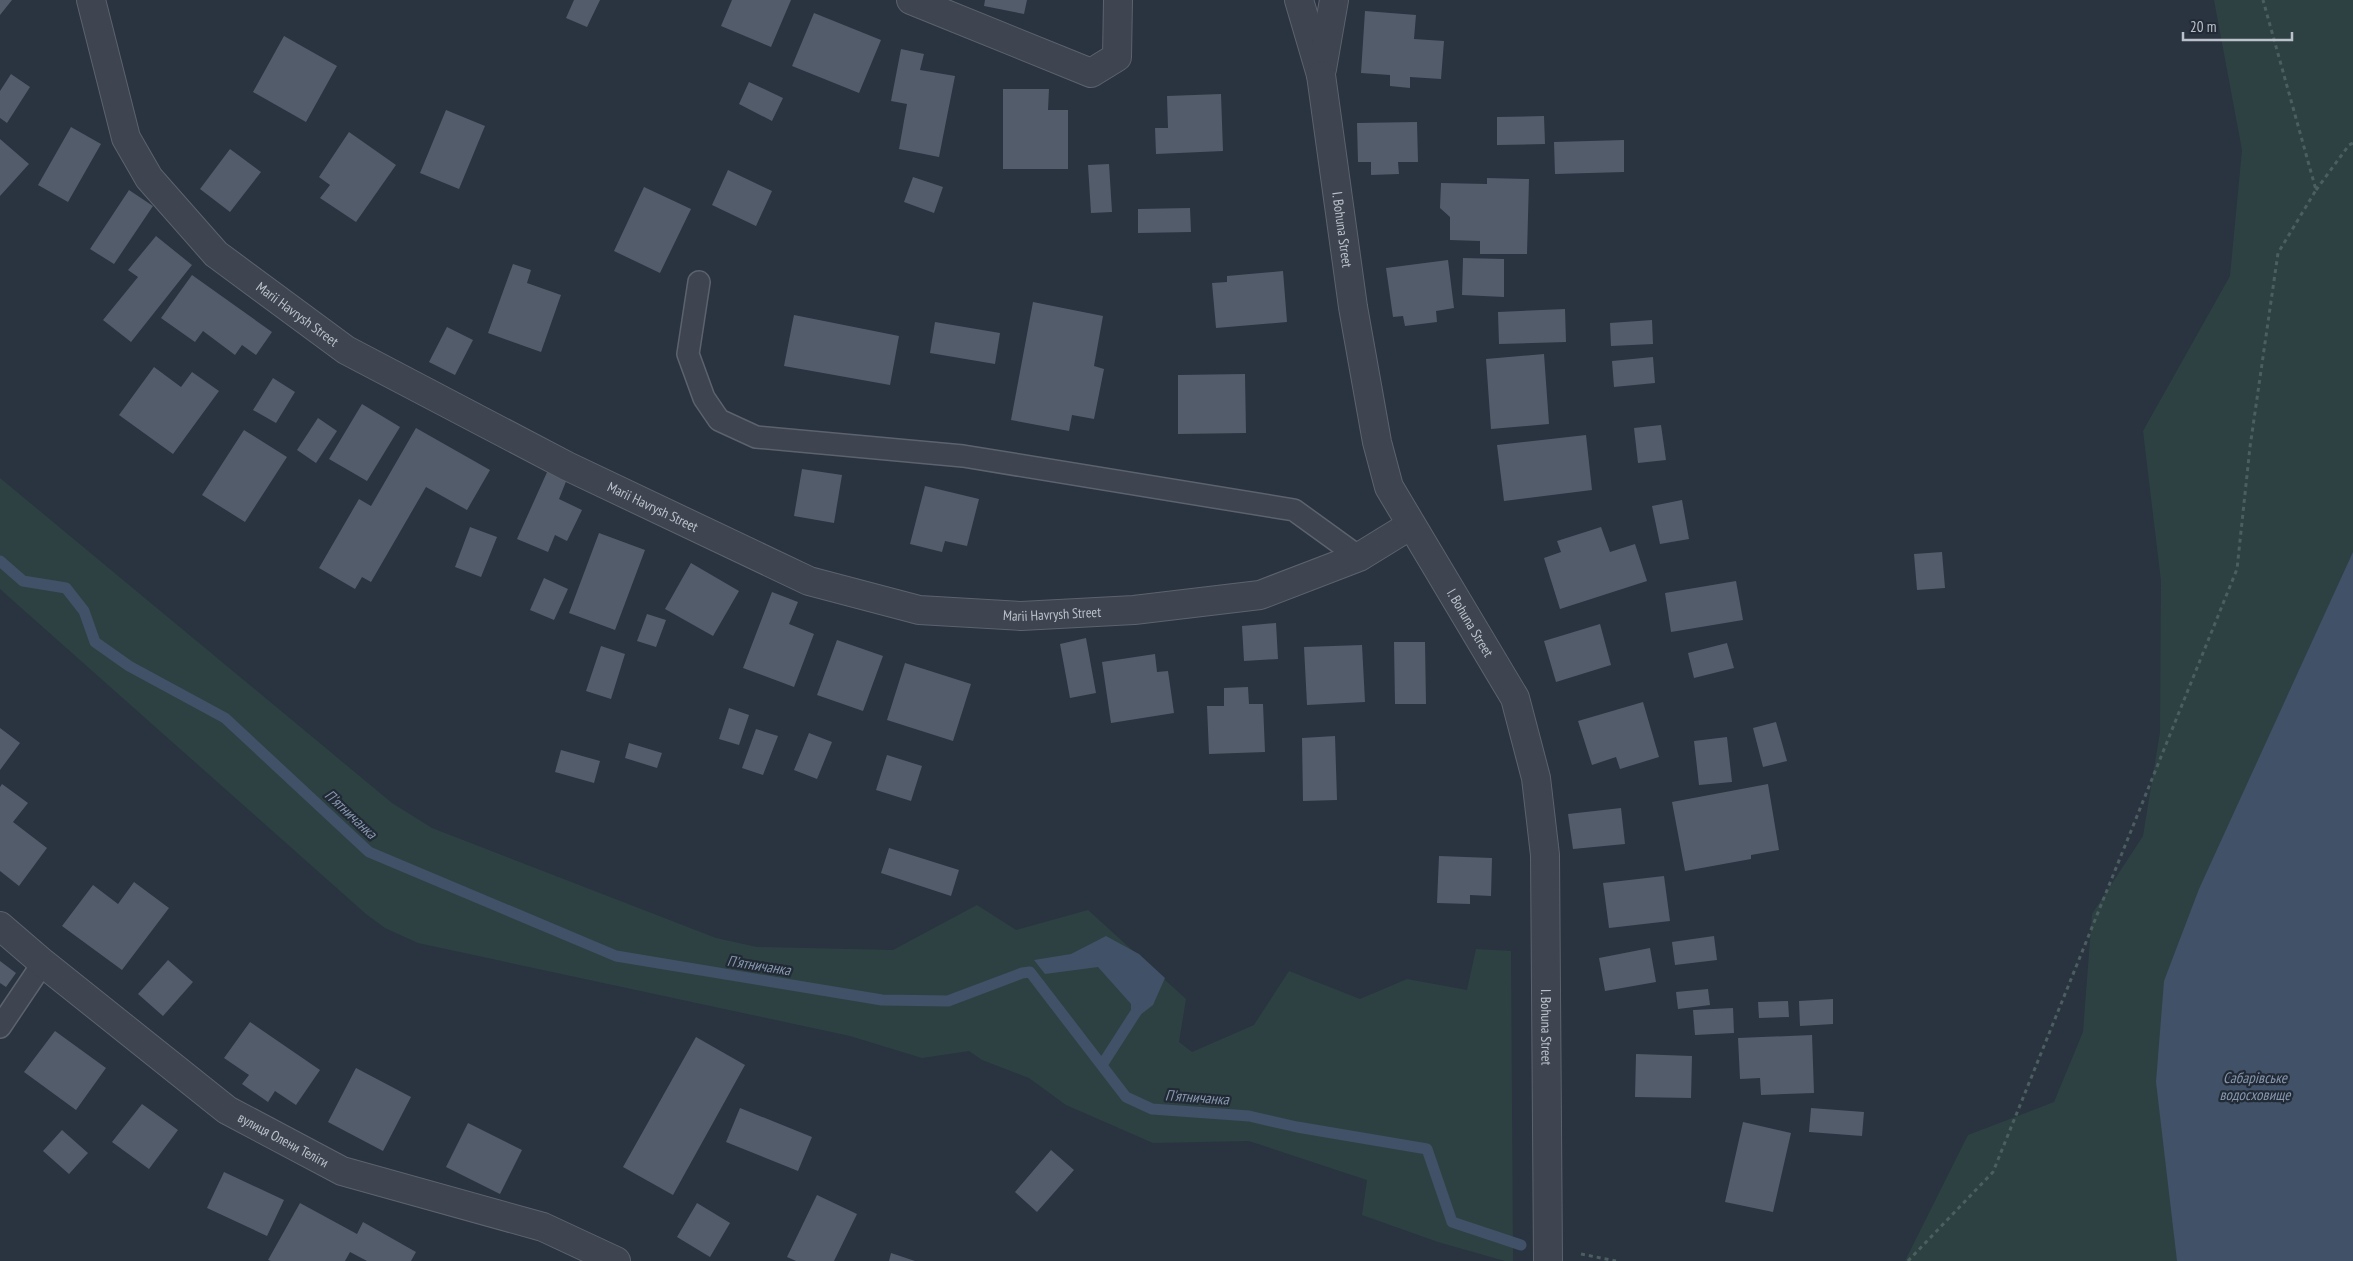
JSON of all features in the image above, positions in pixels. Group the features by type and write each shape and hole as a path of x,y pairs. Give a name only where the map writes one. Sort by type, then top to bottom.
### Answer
{"street":[{"name":"Marii Havrysh Street","path":"91,0 126,138 149,178 216,254 346,350 567,466 809,581 919,610 1022,616 1134,610 1260,594 1359,557 1411,525"},
{"path":"910,0 1091,73 1117,57 1118,0"},
{"path":"1299,0 1320,75"},
{"name":"I. Bohuna Street","path":"1334,0 1320,75 1353,307 1377,442 1389,487 1515,698 1536,778 1545,855 1548,1261"},
{"name":"вулиця Олени Теліги","path":"0,926 43,963 226,1110 342,1171 543,1227 616,1261"}],"lane":[{"path":"699,282 688,354 704,398 719,420 756,437 962,456 1294,510 1359,557"},
{"path":"0,1027 43,963"}],"path":[{"path":"2262,0 2316,190"},
{"path":"1908,1261 1993,1172 2237,569 2250,446 2278,252 2316,190 2353,143"}],"green space":[{"path":"2214,0 2353,0 2353,1261 1905,1261 1968,1135 2054,1102 2083,1032 2092,914 2143,836 2160,732 2161,581 2143,431 2230,276 2242,150"},
{"path":"0,478 392,803 432,828 716,938 757,947 893,950 977,905 1016,930 1088,910 1186,999 1179,1042 1192,1052 1254,1025 1289,971 1360,999 1407,979 1467,990 1476,949 1511,951 1513,1261 1505,1261 1438,1242 1362,1215 1367,1180 1249,1141 1153,1143 1066,1105 1029,1078 982,1060 969,1051 922,1058 850,1036 418,943 385,928 366,914 0,589"}],"water":[{"name":"Сабарівське водосховище","path":"2353,552 2353,1261 2177,1261 2156,1082 2164,981 2199,889"},
{"path":"1106,936 1139,954 1165,978 1153,1005 1131,1022 1131,1004 1098,967 1045,974 1034,960 1071,954"}],"building":[{"path":"0,0 12,0 0,15"},
{"path":"574,0 600,0 587,27 566,18"},
{"path":"732,0 791,0 771,47 721,26"},
{"path":"985,0 1027,0 1024,14 984,6"},
{"path":"1365,11 1416,15 1414,39 1444,41 1441,79 1410,77 1410,88 1390,86 1390,75 1361,73"},
{"path":"814,13 881,40 859,93 792,66"},
{"path":"284,36 337,66 306,122 253,92"},
{"path":"901,49 924,54 920,70 955,76 939,157 899,149 907,104 891,101"},
{"path":"11,74 30,87 7,123 0,118 0,91"},
{"path":"749,82 783,98 772,121 739,104"},
{"path":"1003,89 1049,89 1048,110 1068,110 1068,169 1003,169"},
{"path":"1221,94 1223,151 1156,154 1155,128 1168,128 1167,96"},
{"path":"446,110 485,126 459,189 420,173"},
{"path":"1544,116 1545,144 1497,145 1497,117"},
{"path":"1417,122 1418,162 1398,162 1399,174 1371,175 1371,162 1358,162 1357,123"},
{"path":"71,127 101,144 68,202 38,185"},
{"path":"349,132 396,165 356,222 320,198 330,185 319,177"},
{"path":"0,139 29,164 0,196"},
{"path":"1624,140 1624,172 1555,174 1554,142"},
{"path":"230,149 261,172 230,212 200,189"},
{"path":"1109,164 1112,212 1091,213 1088,165"},
{"path":"728,170 772,191 756,226 712,205"},
{"path":"913,177 943,187 934,213 904,202"},
{"path":"1487,178 1529,179 1527,254 1480,254 1480,241 1450,240 1450,217 1440,208 1441,183 1487,184"},
{"path":"644,187 691,209 660,273 614,251"},
{"path":"129,190 153,206 114,264 90,249"},
{"path":"1190,208 1191,232 1138,233 1138,209"},
{"path":"156,236 192,265 131,342 103,320 138,277 128,270"},
{"path":"1463,258 1504,259 1504,297 1462,295"},
{"path":"1448,260 1454,308 1436,311 1437,322 1405,326 1403,316 1393,317 1386,268"},
{"path":"513,264 531,270 527,283 561,295 541,352 488,333"},
{"path":"1283,271 1287,322 1216,328 1212,283 1227,282 1227,276"},
{"path":"192,275 272,332 256,355 242,345 235,355 203,331 195,342 161,318"},
{"path":"1033,302 1103,316 1094,366 1104,369 1094,419 1072,415 1069,431 1011,420"},
{"path":"1565,309 1566,342 1499,344 1498,312"},
{"path":"794,315 899,336 890,385 784,366"},
{"path":"1652,320 1653,344 1611,346 1610,323"},
{"path":"935,322 1000,333 995,364 930,353"},
{"path":"447,327 473,340 455,375 429,362"},
{"path":"1544,354 1549,424 1491,429 1486,359"},
{"path":"1653,357 1655,383 1614,387 1612,361"},
{"path":"154,367 181,387 192,372 219,391 173,454 119,415"},
{"path":"1245,374 1246,433 1178,434 1178,375"},
{"path":"273,378 295,392 276,423 253,410"},
{"path":"362,404 400,427 367,481 329,459"},
{"path":"318,418 337,431 316,463 297,450"},
{"path":"1661,425 1666,460 1638,463 1634,428"},
{"path":"416,428 490,470 467,510 426,487 371,582 362,577 355,589 319,568 359,499 371,506"},
{"path":"244,430 287,457 245,522 202,495"},
{"path":"1586,435 1592,490 1504,501 1497,445"},
{"path":"802,469 842,475 834,523 794,516"},
{"path":"548,470 567,479 559,499 582,510 567,541 555,535 548,552 517,539"},
{"path":"925,486 979,499 967,546 945,541 942,552 910,544"},
{"path":"1682,500 1689,539 1660,544 1652,506"},
{"path":"470,527 497,537 481,577 455,567"},
{"path":"1601,527 1610,552 1635,544 1647,581 1560,609 1544,558 1561,552 1557,541"},
{"path":"599,533 645,550 615,630 569,613"},
{"path":"1942,552 1945,588 1917,590 1914,554"},
{"path":"691,563 739,591 713,636 665,609"},
{"path":"544,578 568,589 554,620 530,610"},
{"path":"1736,581 1743,620 1671,632 1665,593"},
{"path":"772,592 798,602 789,624 814,634 794,687 743,668"},
{"path":"647,614 666,620 656,647 637,641"},
{"path":"1276,623 1278,659 1244,661 1242,626"},
{"path":"1600,624 1611,665 1556,682 1544,641"},
{"path":"1086,638 1096,693 1070,698 1060,644"},
{"path":"837,640 883,656 863,711 817,695"},
{"path":"1394,642 1425,642 1426,704 1395,704"},
{"path":"1727,643 1734,668 1694,678 1688,653"},
{"path":"1362,645 1365,702 1307,705 1304,647"},
{"path":"601,646 625,654 611,699 586,691"},
{"path":"1155,654 1157,672 1168,671 1174,713 1111,723 1102,662"},
{"path":"905,663 971,684 953,741 887,720"},
{"path":"1248,687 1249,704 1263,704 1265,752 1209,754 1207,706 1224,706 1224,688"},
{"path":"1643,702 1659,757 1620,769 1616,757 1592,765 1578,721"},
{"path":"729,708 749,715 739,745 719,739"},
{"path":"1776,722 1787,761 1763,767 1753,728"},
{"path":"0,728 20,743 0,770"},
{"path":"756,729 778,736 763,775 742,768"},
{"path":"809,733 832,742 817,779 794,770"},
{"path":"1335,736 1337,800 1303,801 1302,738"},
{"path":"1727,737 1732,782 1699,785 1694,741"},
{"path":"629,743 662,753 657,768 625,758"},
{"path":"561,750 600,761 594,783 555,772"},
{"path":"887,755 922,766 911,801 876,790"},
{"path":"2,784 28,803 13,822 47,848 19,886 0,871 0,787"},
{"path":"1768,784 1779,850 1751,855 1751,859 1685,871 1672,802"},
{"path":"1621,808 1625,844 1573,849 1568,814"},
{"path":"889,848 959,870 951,896 881,873"},
{"path":"1439,856 1492,858 1491,896 1470,895 1470,904 1437,903"},
{"path":"1664,876 1670,921 1609,928 1603,883"},
{"path":"134,882 169,908 122,970 62,926 93,885 118,904"},
{"path":"1714,936 1717,960 1675,965 1672,942"},
{"path":"1650,948 1656,982 1605,991 1599,958"},
{"path":"168,960 193,982 163,1016 138,994"},
{"path":"0,961 16,973 6,987 0,983"},
{"path":"1708,989 1710,1005 1678,1009 1676,992"},
{"path":"1833,999 1833,1024 1800,1026 1799,1001"},
{"path":"1788,1001 1789,1017 1759,1018 1758,1002"},
{"path":"1733,1008 1734,1033 1695,1035 1693,1010"},
{"path":"250,1022 320,1070 296,1105 275,1091 268,1102 242,1084 249,1075 224,1058"},
{"path":"55,1031 106,1068 76,1110 24,1072"},
{"path":"1812,1035 1814,1093 1761,1095 1760,1078 1740,1079 1738,1038"},
{"path":"696,1037 745,1065 673,1195 623,1167"},
{"path":"1636,1054 1692,1056 1691,1098 1635,1097"},
{"path":"356,1068 411,1097 383,1151 328,1122"},
{"path":"142,1104 178,1130 149,1169 112,1142"},
{"path":"740,1108 812,1137 798,1171 726,1142"},
{"path":"1811,1108 1864,1112 1862,1136 1809,1132"},
{"path":"1743,1122 1791,1133 1773,1212 1725,1202"},
{"path":"468,1123 522,1150 500,1194 446,1167"},
{"path":"62,1130 88,1153 69,1174 43,1151"},
{"path":"1051,1150 1074,1170 1037,1212 1015,1192"},
{"path":"224,1172 284,1200 267,1236 207,1208"},
{"path":"817,1195 857,1214 834,1261 796,1261 787,1257"},
{"path":"300,1203 357,1234 363,1222 416,1252 411,1261 367,1261 350,1252 345,1261 268,1260"},
{"path":"697,1203 730,1223 710,1257 677,1237"},
{"path":"891,1253 915,1261 889,1261"}],"waterway":[{"name":"П'ятничанка","path":"0,561 23,581 66,588 84,611 95,642 129,666 225,718 369,852 616,956 882,1000 948,1001 1022,973 1030,972 1126,1097 1152,1109 1249,1116 1297,1127 1427,1149 1452,1222 1521,1245"},
{"path":"1102,1065 1138,1009"}]}
